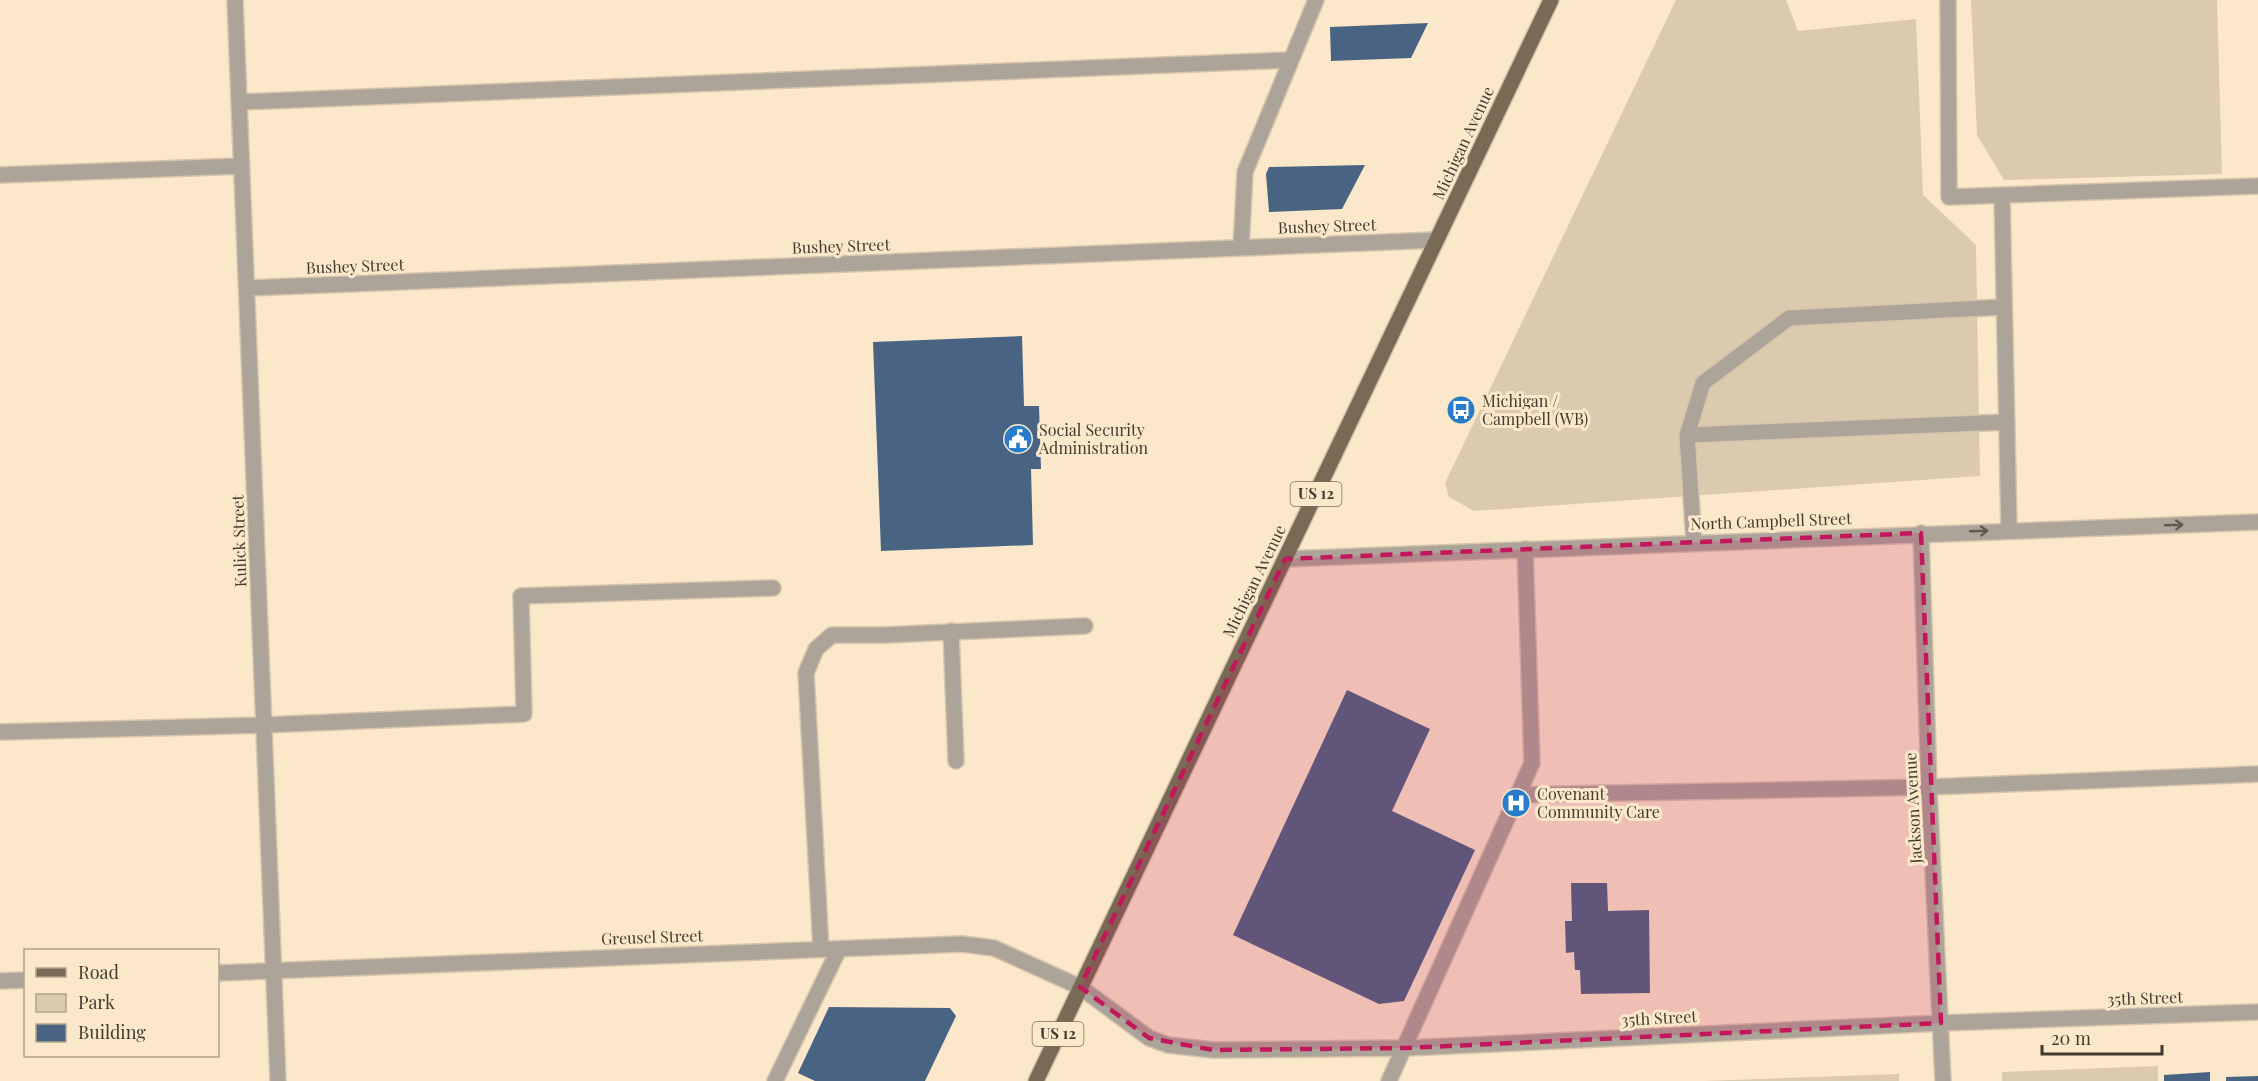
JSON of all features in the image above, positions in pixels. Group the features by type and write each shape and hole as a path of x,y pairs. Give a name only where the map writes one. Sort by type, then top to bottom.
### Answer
{"main road":[{"name":"Michigan Avenue","path":"1036,1081 1551,0"}],"street":[{"name":"Kulick Street","path":"235,0 278,1081"},
{"path":"1241,248 1245,172 1316,0"},
{"path":"1948,0 1949,197 2258,186"},
{"path":"239,102 1290,60"},
{"path":"0,175 242,166"},
{"path":"2002,195 2009,530"},
{"name":"Bushey Street","path":"247,288 1436,240"},
{"path":"1694,542 1687,435 1703,383 1789,318 2004,307"},
{"path":"1687,435 2007,423"},
{"name":"North Campbell Street","path":"1285,559 1921,533 2258,522"},
{"name":"Jackson Avenue","path":"1921,533 1929,787 1943,1081"},
{"path":"1389,1081 1532,763 1525,549"},
{"path":"0,732 264,725 524,714 521,596 773,588"},
{"path":"820,949 806,673 816,649 832,635 884,635 1085,626"},
{"path":"951,631 956,761"},
{"path":"1516,795 1929,787 2258,774"},
{"name":"Greusel Street","path":"219,973 962,944 994,948 1080,987"},
{"path":"775,1081 839,948"},
{"path":"0,981 24,980"},
{"name":"35th Street","path":"1080,987 1149,1038 1168,1045 1213,1050 1406,1047 1941,1023 2258,1012"}],"highlighted area":[{"path":"1921,533 1941,1023 1406,1048 1213,1050 1149,1038 1080,987 1285,559"}],"green space":[{"path":"1676,0 1786,0 1798,31 1916,19 1923,195 1976,245 1980,476 1474,511 1449,497 1445,483"},
{"path":"1971,0 2217,0 2222,174 2004,180 1977,135"},
{"path":"2158,1066 2158,1081 2002,1081 2002,1072"},
{"path":"1899,1074 1899,1081 1703,1081"}],"building":[{"path":"1428,23 1411,58 1331,61 1330,27"},
{"path":"1365,165 1342,209 1269,212 1266,174 1269,167"},
{"path":"1022,336 1024,406 1039,406 1041,469 1031,469 1033,545 881,551 873,342"},
{"path":"1347,690 1430,729 1392,811 1475,850 1404,1001 1379,1004 1233,935"},
{"path":"1571,883 1607,883 1608,911 1649,910 1650,993 1581,994 1580,970 1575,970 1574,952 1566,953 1565,921 1572,921"},
{"path":"829,1007 950,1008 956,1016 925,1081 815,1081 798,1073"},
{"path":"2210,1072 2210,1081 2164,1081 2164,1075"},
{"path":"2258,1076 2258,1081 2226,1081 2226,1077"}],"place":[{"name":"Michigan / Campbell (WB)","path":"1461,410"},
{"name":"Social Security Administration","path":"1018,439"},
{"name":"Covenant Community Care","path":"1516,803"}]}
